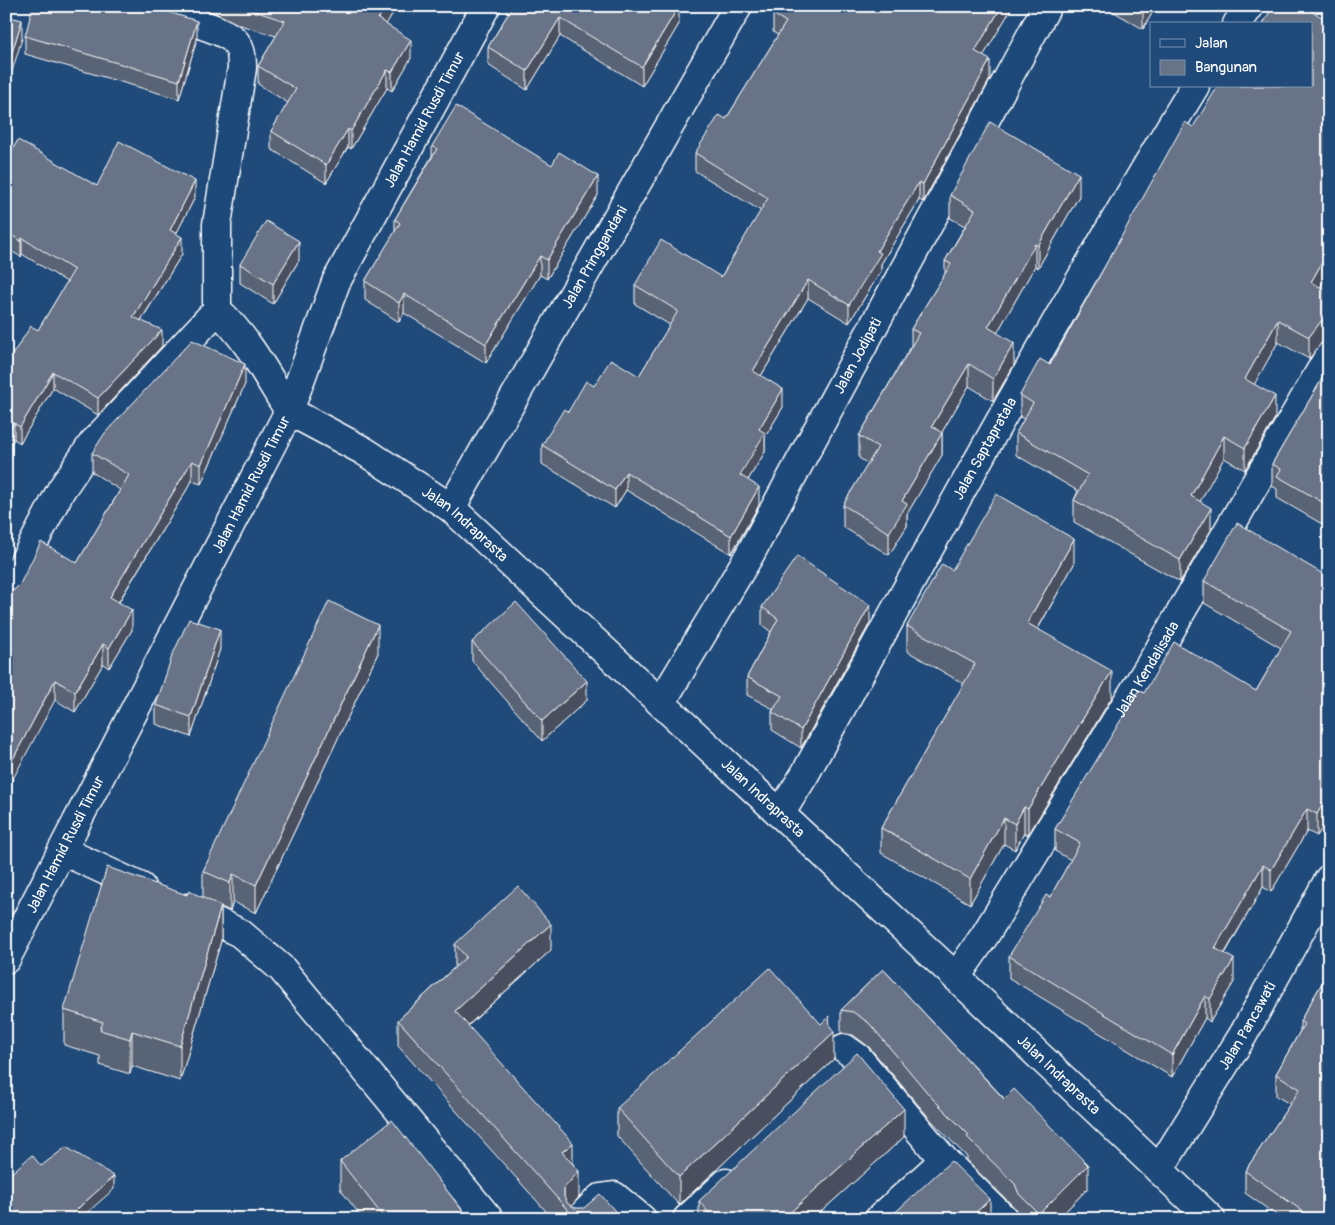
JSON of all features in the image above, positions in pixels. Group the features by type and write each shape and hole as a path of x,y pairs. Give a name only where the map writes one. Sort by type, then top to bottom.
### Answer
{"street":[{"path":"6,596 60,490 93,443 217,310 217,224 242,68 242,51 231,37 212,29 137,6"},
{"name":"Jalan Hamid Rusdi Timur","path":"6,959 289,411 336,282 486,6"},
{"name":"Jalan Pringgandani","path":"451,508 738,6"},
{"name":"Jalan Jodipati","path":"661,703 749,556 1047,6"},
{"path":"1238,22 1250,6"},
{"name":"Jalan Saptapratala","path":"780,814 805,774 962,489 1144,171 1194,88"},
{"path":"217,310 231,323 248,344 289,411"},
{"name":"Jalan Kendalisada","path":"956,977 985,935 1159,650 1329,356"},
{"name":"Jalan Indraprasta","path":"289,411 364,451 451,508 956,977 1211,1219"},
{"path":"63,851 240,933 261,950 282,969 489,1219"},
{"name":"Jalan Pancawati","path":"1159,1170 1243,1035 1329,879"},
{"path":"837,1078 851,1053 944,1160 1004,1219"},
{"path":"879,1219 944,1160"},
{"path":"688,1219 744,1165"},
{"path":"579,1219 600,1198 614,1196 642,1219"}],"building":[{"path":"33,6 149,6 197,21 179,81 25,36"},
{"path":"239,6 386,6 378,19 411,40 392,72 387,70 351,131 348,129 326,165 271,131 296,89 258,66 285,21"},
{"path":"513,6 679,6 642,67 560,18 527,71 488,47"},
{"path":"778,6 1002,6 975,51 990,60 923,184 919,182 877,251 881,253 849,305 808,280 753,371 783,389 759,429 765,433 740,475 759,487 731,536 626,472 615,490 542,445 564,409 568,412 586,381 594,386 611,359 639,376 678,311 635,285 661,240 721,277 768,198 695,153 719,115 726,119 786,22 773,14"},
{"path":"1136,6 1145,6 1143,10"},
{"path":"1273,6 1302,6 1329,21 1329,250 1311,282 1329,292 1329,319 1322,320 1309,337 1278,320 1245,379 1275,396 1245,448 1224,436 1191,496 1211,508 1180,560 1074,500 1088,475 1016,433 1033,403 1020,395 1040,359 1050,365 1185,122 1193,127 1217,88 1312,88 1312,22 1264,22"},
{"path":"6,16 22,20 6,72"},
{"path":"456,106 552,165 559,152 598,176 547,260 540,256 486,344 404,294 399,303 365,281 400,223 395,219 437,149 432,146"},
{"path":"990,122 1079,174 1038,246 1035,244 988,327 1014,343 993,379 969,364 932,426 942,433 902,501 907,504 889,533 843,505 878,447 859,436 919,333 911,329 951,264 945,261 975,210 950,195"},
{"path":"18,140 97,186 119,141 195,181 170,230 182,237 133,317 162,330 98,398 53,372 20,427 14,423 6,435 6,364 31,326 38,330 74,270 22,238 21,241 6,232 6,152 10,154"},
{"path":"266,221 299,241 273,284 240,264"},
{"path":"192,340 245,364 201,465 192,461 110,597 132,610 109,648 103,644 75,692 55,680 6,772 6,591 14,590 20,584 41,542 77,563 129,475 92,453 105,433"},
{"path":"1329,367 1329,506 1277,476 1281,469 1272,464"},
{"path":"996,494 1074,539 1027,623 1112,671 1028,809 1024,807 1015,824 1004,818 970,879 881,828 975,664 907,626 942,564 952,570"},
{"path":"1237,523 1328,577 1329,574 1329,794 1317,814 1307,809 1271,870 1263,865 1215,948 1234,959 1210,999 1205,996 1172,1055 1009,956 1046,895 1050,897 1080,843 1055,829 1139,690 1144,693 1174,642 1256,691 1291,631 1204,581"},
{"path":"797,556 870,605 801,730 772,712 782,696 747,677 778,619 762,607"},
{"path":"329,601 378,625 256,885 233,874 230,883 203,871"},
{"path":"516,602 587,681 542,721 472,642"},
{"path":"189,619 220,629 191,717 156,705 172,656"},
{"path":"6,803 10,805 6,812"},
{"path":"107,867 187,895 189,891 221,906 180,1046 132,1031 130,1039 100,1030 103,1022 64,1010"},
{"path":"518,886 551,924 455,1011 573,1143 562,1152 579,1171 564,1188 564,1197 568,1204 575,1208 584,1208 600,1194 622,1219 570,1219 573,1216 398,1020 466,957 455,944"},
{"path":"770,968 821,1024 829,1016 830,1026 834,1032 679,1177 617,1108"},
{"path":"883,969 1004,1099 1014,1089 1088,1165 1039,1214 1019,1194 1015,1184 967,1137 969,1135 931,1097 869,1023 853,1012 841,1010"},
{"path":"1329,971 1329,1219 1314,1219 1245,1171 1300,1089 1276,1074 1304,1024 1300,1021"},
{"path":"857,1053 904,1109 783,1219 714,1219 699,1201"},
{"path":"392,1120 469,1219 385,1219 340,1161"},
{"path":"66,1147 114,1176 66,1219 6,1219 6,1178 32,1155 41,1166"},
{"path":"951,1161 990,1199 969,1219 888,1219"}]}
